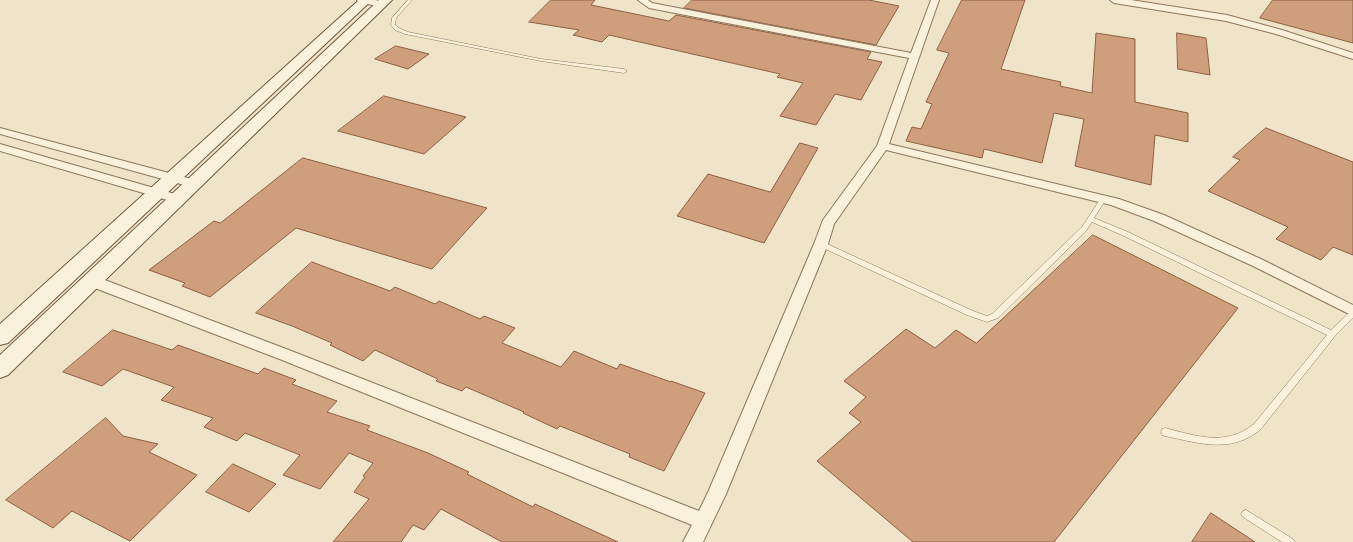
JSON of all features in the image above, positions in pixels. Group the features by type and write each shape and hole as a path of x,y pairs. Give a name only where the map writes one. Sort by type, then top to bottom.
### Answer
{"street":[{"path":"642,0 649,6 914,56"},
{"path":"1114,0 1129,1 1227,18 1279,32 1353,56"},
{"path":"0,337 156,192 372,1"},
{"path":"0,370 195,184 372,1"},
{"path":"693,542 717,494 828,223 883,146 931,1"},
{"path":"0,131 195,184"},
{"path":"883,146 1103,199 1159,218 1258,264 1353,312"},
{"path":"0,147 178,199"},
{"path":"92,281 295,359 704,521"}],"lane":[{"path":"410,0 394,18 393,24 397,29 407,33 541,60 624,71"},
{"path":"820,244 970,314 987,319 995,316 1084,229 1103,199"},
{"path":"1090,220 1126,234 1332,334"},
{"path":"1165,432 1203,440 1227,441 1244,436 1257,427 1332,334 1353,312"},
{"path":"1246,514 1290,542"}],"building":[{"path":"551,0 595,0 591,5 669,21 676,15 871,52 867,59 882,62 861,100 835,94 816,125 780,116 803,83 777,77 780,74 609,35 602,42 573,35 579,30 529,22"},
{"path":"692,0 869,0 899,6 876,45 684,8"},
{"path":"962,0 1025,0 1001,69 1061,82 1060,86 1092,93 1096,33 1135,39 1135,102 1188,113 1188,142 1155,135 1151,185 1075,166 1084,119 1054,113 1042,163 984,149 982,158 906,141 912,127 921,129 932,104 926,102 949,53 937,50"},
{"path":"1273,0 1353,0 1353,43 1260,18"},
{"path":"1177,33 1206,38 1210,75 1178,69"},
{"path":"396,46 429,54 408,69 375,59"},
{"path":"384,96 466,117 424,154 338,131"},
{"path":"1266,128 1353,162 1353,255 1333,247 1321,260 1276,239 1288,227 1208,191 1240,160 1233,157"},
{"path":"800,143 818,148 764,243 677,216 708,174 770,192"},
{"path":"303,158 487,208 432,269 296,228 210,297 182,286 185,283 149,270 214,221 220,223"},
{"path":"1093,235 1238,308 1054,542 913,542 817,461 861,422 849,413 866,397 844,381 906,329 935,348 956,330 976,343"},
{"path":"312,262 390,291 395,287 435,304 439,301 480,319 484,316 515,328 502,343 561,367 574,351 617,369 620,364 705,393 664,471 629,457 630,454 560,426 557,429 523,413 524,412 466,387 462,391 436,381 438,379 375,350 363,361 330,345 332,343 256,313"},
{"path":"113,330 172,350 178,345 258,374 264,368 296,380 292,384 337,401 327,412 370,426 367,430 428,453 469,472 467,474 533,507 535,504 618,542 502,542 441,509 424,530 413,525 401,542 333,542 369,499 354,492 365,477 363,476 373,463 349,453 320,489 283,475 300,455 245,433 237,441 204,427 213,418 161,400 174,387 123,369 102,386 63,372"},
{"path":"106,418 123,436 158,444 149,452 197,475 130,541 72,511 53,528 6,500"},
{"path":"233,464 276,484 249,512 206,492"},
{"path":"1211,513 1255,542 1192,542"}]}
